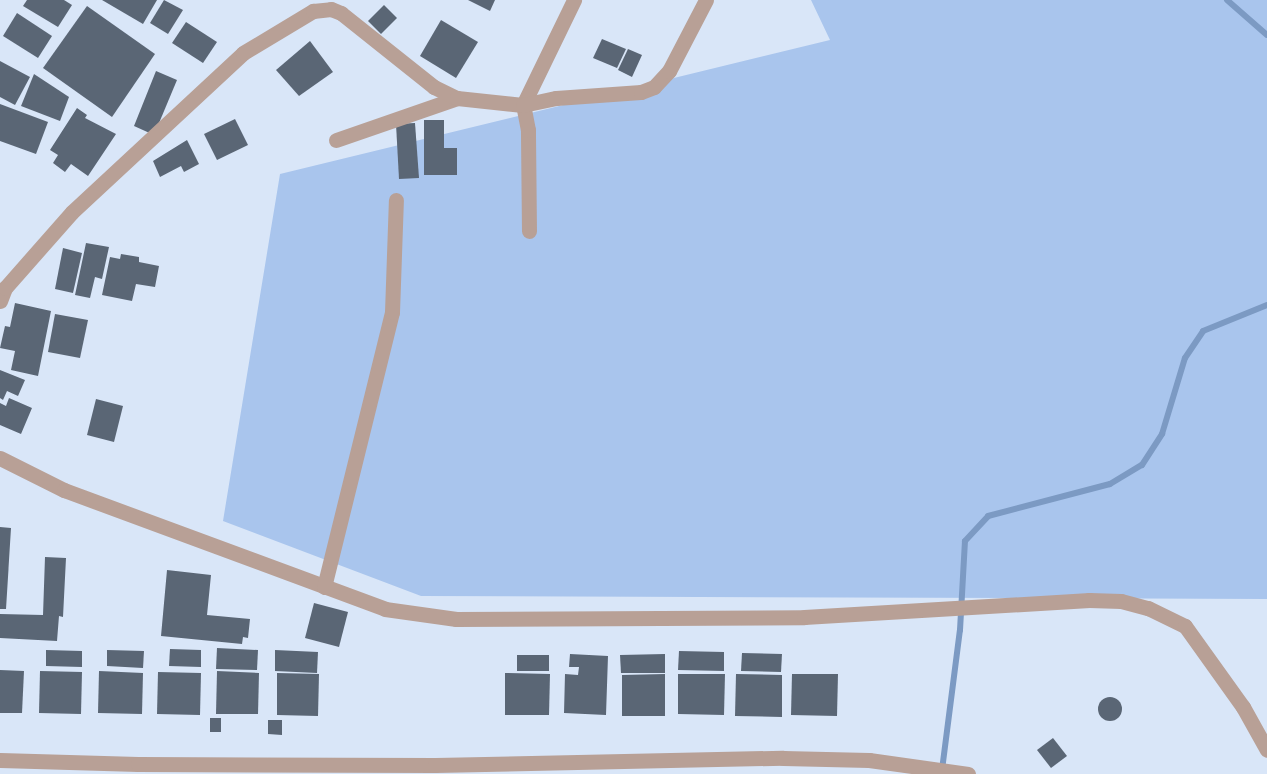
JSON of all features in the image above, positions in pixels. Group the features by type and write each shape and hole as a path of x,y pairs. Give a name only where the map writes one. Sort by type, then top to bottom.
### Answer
{"street":[{"path":"529,231 528,138 523,105 574,0"},
{"path":"0,301 5,288 72,212 243,54 313,11 331,9 341,13 434,87 457,98 523,105 556,98 641,92 654,87 669,71 706,0"},
{"path":"336,140 457,98"},
{"path":"324,587 392,312 396,200"},
{"path":"0,458 64,490 384,609 456,619 804,617 1089,600 1121,601 1148,608 1185,626 1243,708 1267,750"},
{"path":"0,760 434,769 783,758 869,760 968,774"}],"shaded area":[{"path":"811,0 1267,0 1267,599 421,596 223,521 280,174 830,40"}],"building":[{"path":"27,0 64,0 72,5 58,27 23,6"},
{"path":"102,0 157,0 143,24"},
{"path":"164,0 183,10 168,34 150,23"},
{"path":"468,0 495,0 490,11"},
{"path":"384,5 397,18 381,34 368,21"},
{"path":"87,6 155,54 112,117 43,68"},
{"path":"17,13 52,36 38,58 3,36"},
{"path":"441,20 478,42 456,78 420,56"},
{"path":"186,22 217,42 203,63 172,43"},
{"path":"602,39 626,49 617,68 593,58"},
{"path":"310,41 333,72 299,96 276,70"},
{"path":"628,49 642,55 632,77 618,70"},
{"path":"0,61 30,77 15,105 0,97"},
{"path":"156,71 177,80 154,135 134,126"},
{"path":"34,74 69,97 60,121 21,106"},
{"path":"0,104 48,122 36,154 0,141"},
{"path":"77,108 87,115 85,118 116,134 88,176 71,164 65,172 53,163 58,155 50,150"},
{"path":"235,119 248,145 217,160 204,134"},
{"path":"424,120 444,120 444,148 457,148 457,175 424,175"},
{"path":"415,123 419,178 399,179 396,124"},
{"path":"187,140 199,164 184,172 181,166 160,177 153,161"},
{"path":"86,243 109,247 102,279 95,277 90,298 75,295"},
{"path":"63,248 82,253 73,293 55,289"},
{"path":"121,254 139,257 139,262 159,266 155,287 136,284 132,301 102,295 110,257 120,259"},
{"path":"15,303 51,311 38,376 11,370 15,351 0,348 5,326 10,327"},
{"path":"55,314 88,320 80,358 48,352"},
{"path":"0,370 25,380 18,396 7,391 3,400 0,398"},
{"path":"9,398 32,408 21,434 0,425 0,403 6,406"},
{"path":"96,399 123,406 114,442 87,435"},
{"path":"0,527 11,528 6,609 0,609"},
{"path":"45,557 66,558 63,617 59,616 57,641 0,638 0,614 43,615"},
{"path":"167,570 211,575 207,615 250,619 248,638 243,637 242,644 161,636"},
{"path":"314,603 348,612 339,647 305,638"},
{"path":"217,648 258,650 257,670 216,669"},
{"path":"170,649 201,650 201,667 169,666"},
{"path":"46,650 82,651 82,667 46,666"},
{"path":"107,650 144,651 143,668 107,666"},
{"path":"275,650 318,652 317,673 275,671"},
{"path":"679,651 724,652 724,671 678,670"},
{"path":"742,653 782,654 781,672 741,671"},
{"path":"570,654 608,656 606,715 564,713 565,674 578,675 579,667 569,667"},
{"path":"665,654 665,673 621,673 620,655"},
{"path":"517,655 549,655 549,671 517,671"},
{"path":"0,670 24,671 22,713 0,713"},
{"path":"40,671 82,672 81,714 39,713"},
{"path":"99,671 143,673 142,714 98,713"},
{"path":"217,671 259,673 258,714 216,714"},
{"path":"158,672 201,673 200,715 157,714"},
{"path":"277,673 319,674 318,716 277,715"},
{"path":"505,673 550,674 549,715 505,715"},
{"path":"665,674 665,716 622,716 622,675"},
{"path":"678,674 725,674 724,715 678,714"},
{"path":"736,674 782,675 782,717 735,716"},
{"path":"792,674 838,674 837,716 791,715"},
{"path":"1110,697 1118,701 1122,709 1118,717 1110,721 1102,717 1098,709 1102,701"},
{"path":"210,718 221,718 221,732 210,732"},
{"path":"268,720 282,720 282,735 268,734"},
{"path":"1053,738 1067,756 1051,768 1037,750"}],"waterway":[{"path":"1227,0 1267,35"},
{"path":"942,770 960,630 965,541 988,516 1110,484 1142,465 1162,434 1185,358 1203,331 1267,305"}]}
